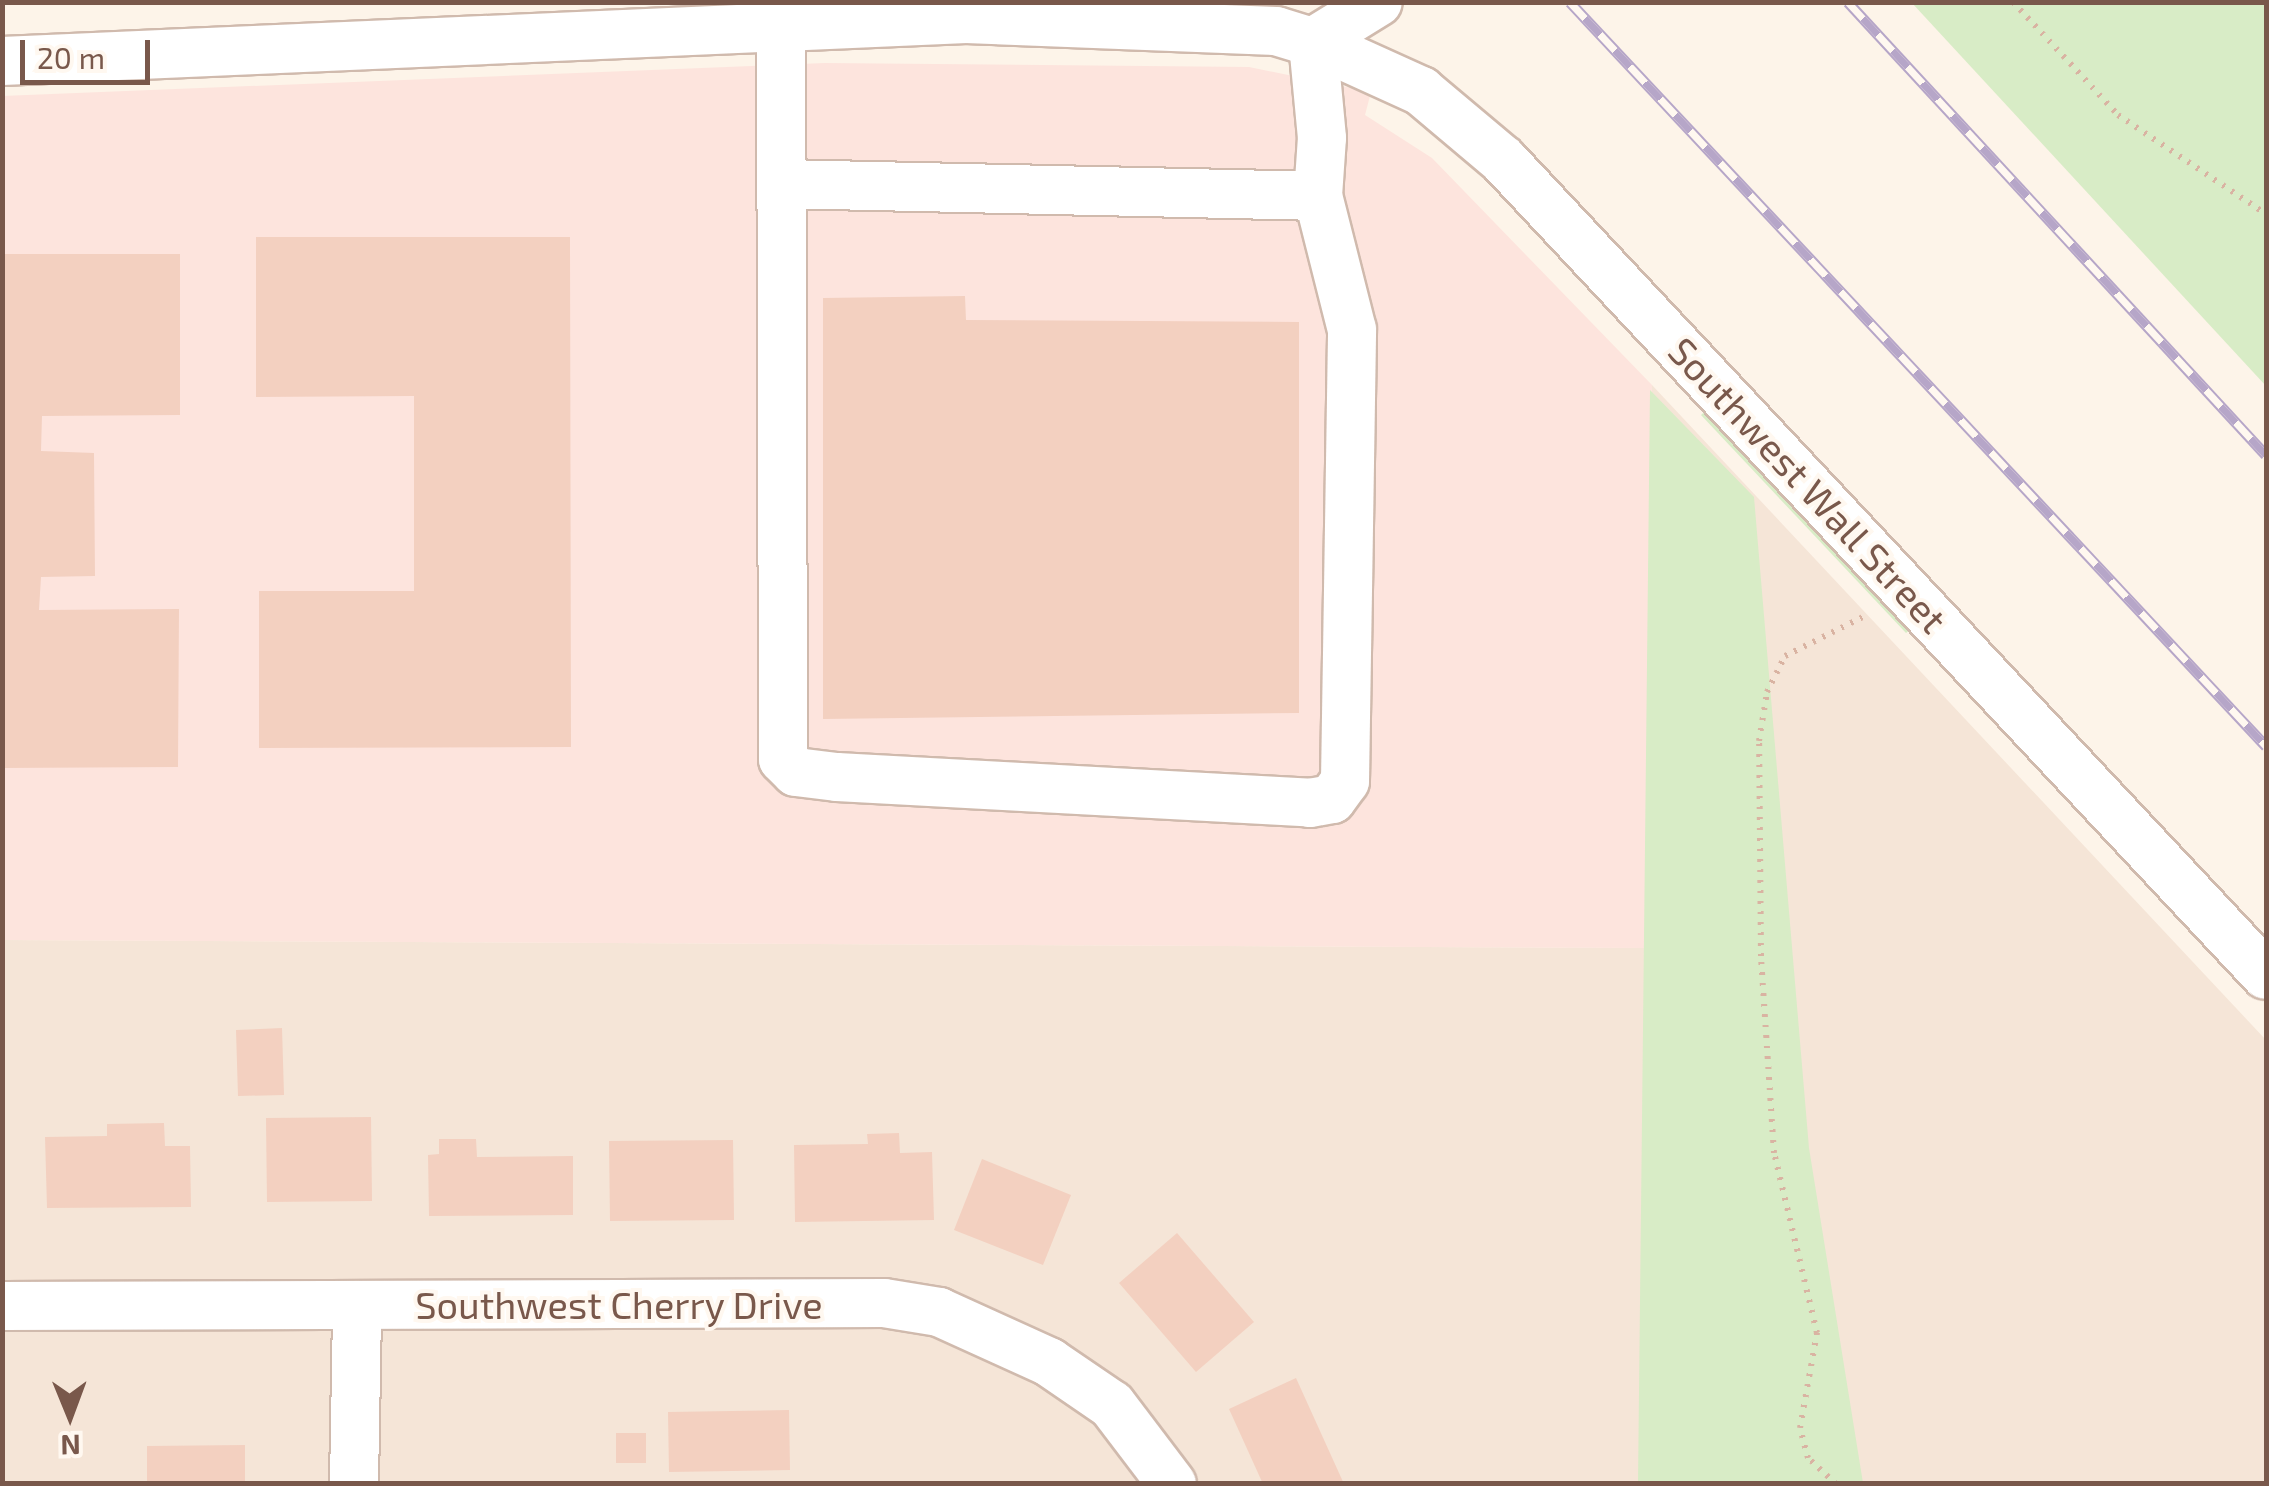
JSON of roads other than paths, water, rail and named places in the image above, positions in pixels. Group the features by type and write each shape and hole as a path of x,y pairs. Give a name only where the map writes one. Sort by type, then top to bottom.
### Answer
{"street":[{"path":"780,27 783,759 796,772 836,777 1310,803 1332,799 1345,781 1352,330 1318,196 1322,138 1313,42 1378,2"},
{"name":"Southwest Wall Street","path":"2,61 1028,19 1276,31 1313,42 1421,91 1503,160 2266,975"},
{"path":"783,184 1318,196"},
{"name":"Southwest Cherry Drive","path":"2,1306 884,1303 939,1312 1050,1362 1112,1405 1172,1484"},
{"path":"354,1484 357,1306"}],"railway":[{"path":"1570,2 2266,746"},
{"path":"1848,2 2266,455"}]}
